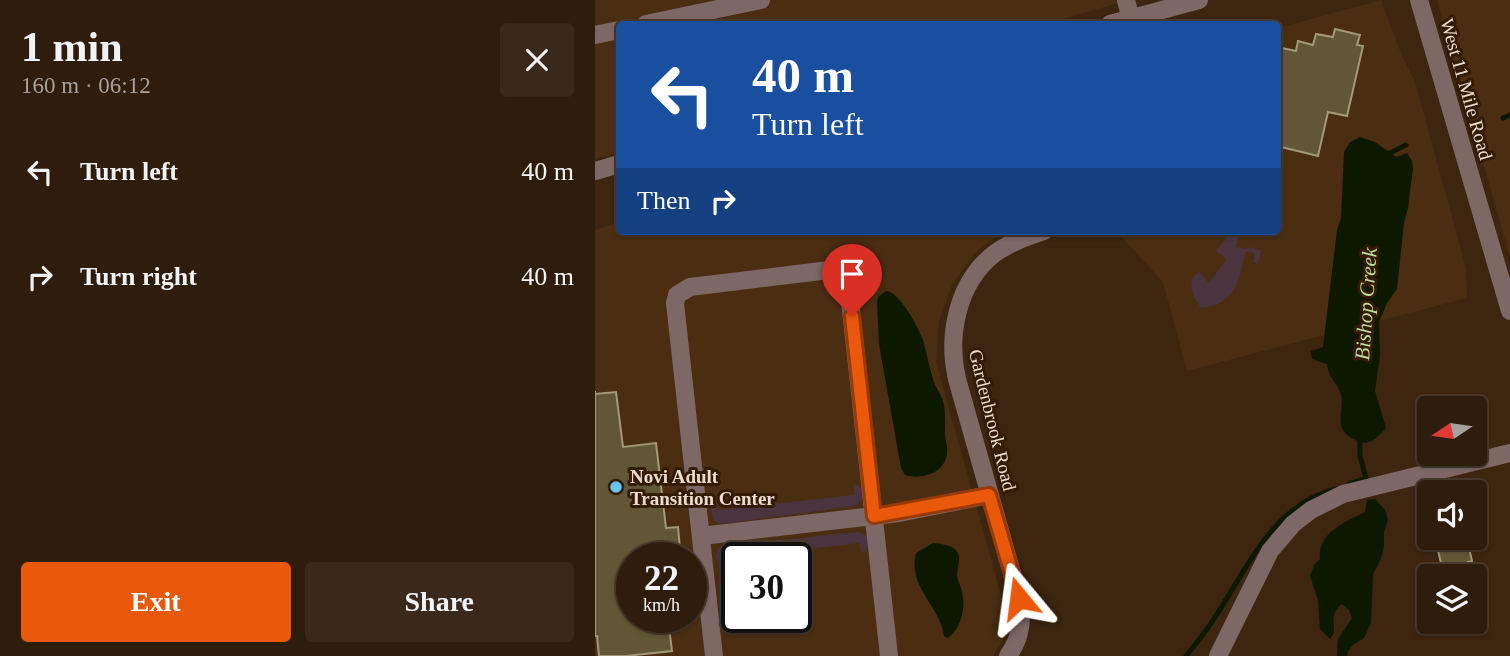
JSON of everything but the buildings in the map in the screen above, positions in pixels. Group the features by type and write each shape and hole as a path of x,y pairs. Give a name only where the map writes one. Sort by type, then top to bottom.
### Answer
{"street":[{"path":"660,21 761,0"},
{"path":"1126,0 1131,21"},
{"path":"1134,21 1199,0"},
{"name":"West 11 Mile Road","path":"1419,0 1510,311"},
{"path":"595,35 616,31"},
{"path":"595,172 616,165"},
{"name":"Gardenbrook Road","path":"1008,656 1018,639 1022,612 952,359 956,316 971,281 991,256 1032,235"},
{"path":"714,656 675,313 677,295 690,287 829,270 843,277 849,292 889,656"},
{"path":"1218,656 1270,551 1293,524 1311,510 1343,494 1510,453"},
{"path":"701,536 874,516 989,495"}],"shaded area":[{"path":"595,0 1129,0 1056,21 616,21 616,153 595,159"},
{"path":"1381,0 1415,82 1466,268 1467,298 1187,371 1163,282 1120,235 1281,235 1281,27"},
{"path":"1437,0 1510,0 1510,257"},
{"path":"616,223 616,235 998,235 975,253 952,285 939,321 936,362 1008,620 1007,634 993,656 595,656 595,230"},
{"path":"1228,235 1239,235 1236,247 1251,247 1261,251 1258,264 1253,262 1255,253 1246,251 1238,281 1229,296 1213,306 1201,308 1193,294 1192,279 1199,272 1209,283 1227,259 1216,251"},
{"path":"854,484 863,489 864,497 855,506 720,524 712,517 711,511 717,500 718,510 854,495"},
{"path":"858,532 866,535 870,542 864,553 861,552 859,543 812,549 812,542 761,542"},
{"path":"721,546 721,566 716,557"}],"water":[{"path":"1360,137 1375,142 1396,157 1407,153 1413,168 1397,289 1379,322 1380,355 1375,391 1386,428 1375,439 1364,443 1350,437 1343,430 1341,394 1327,364 1312,359 1311,351 1323,347 1337,230 1341,218 1344,152 1350,142"},
{"path":"886,291 897,297 917,327 944,405 947,454 937,471 925,476 905,475 901,468 879,344 877,302 878,297"},
{"path":"1375,499 1385,510 1388,520 1381,559 1373,574 1371,623 1364,638 1353,645 1347,656 1337,656 1338,639 1352,618 1349,610 1342,604 1335,613 1334,633 1330,639 1320,629 1318,600 1310,576 1314,565 1320,559 1320,550 1328,535 1341,524 1365,512 1367,500"},
{"path":"933,543 951,547 959,556 957,576 962,590 963,611 959,624 948,638 944,636 937,615 920,586 914,565 916,553"}],"waterway":[{"name":"Bishop Creek","path":"1503,118 1510,115"},
{"name":"Bishop Creek","path":"1384,156 1406,145"},
{"name":"Bishop Creek","path":"1349,484 1366,478 1360,456 1360,436"},
{"path":"1186,656 1211,624 1270,532 1300,505 1340,488"}],"place":[{"name":"Novi Adult Transition Center","path":"616,487"}],"route":[{"path":"852,316 874,516 989,495 1019,598"}]}
